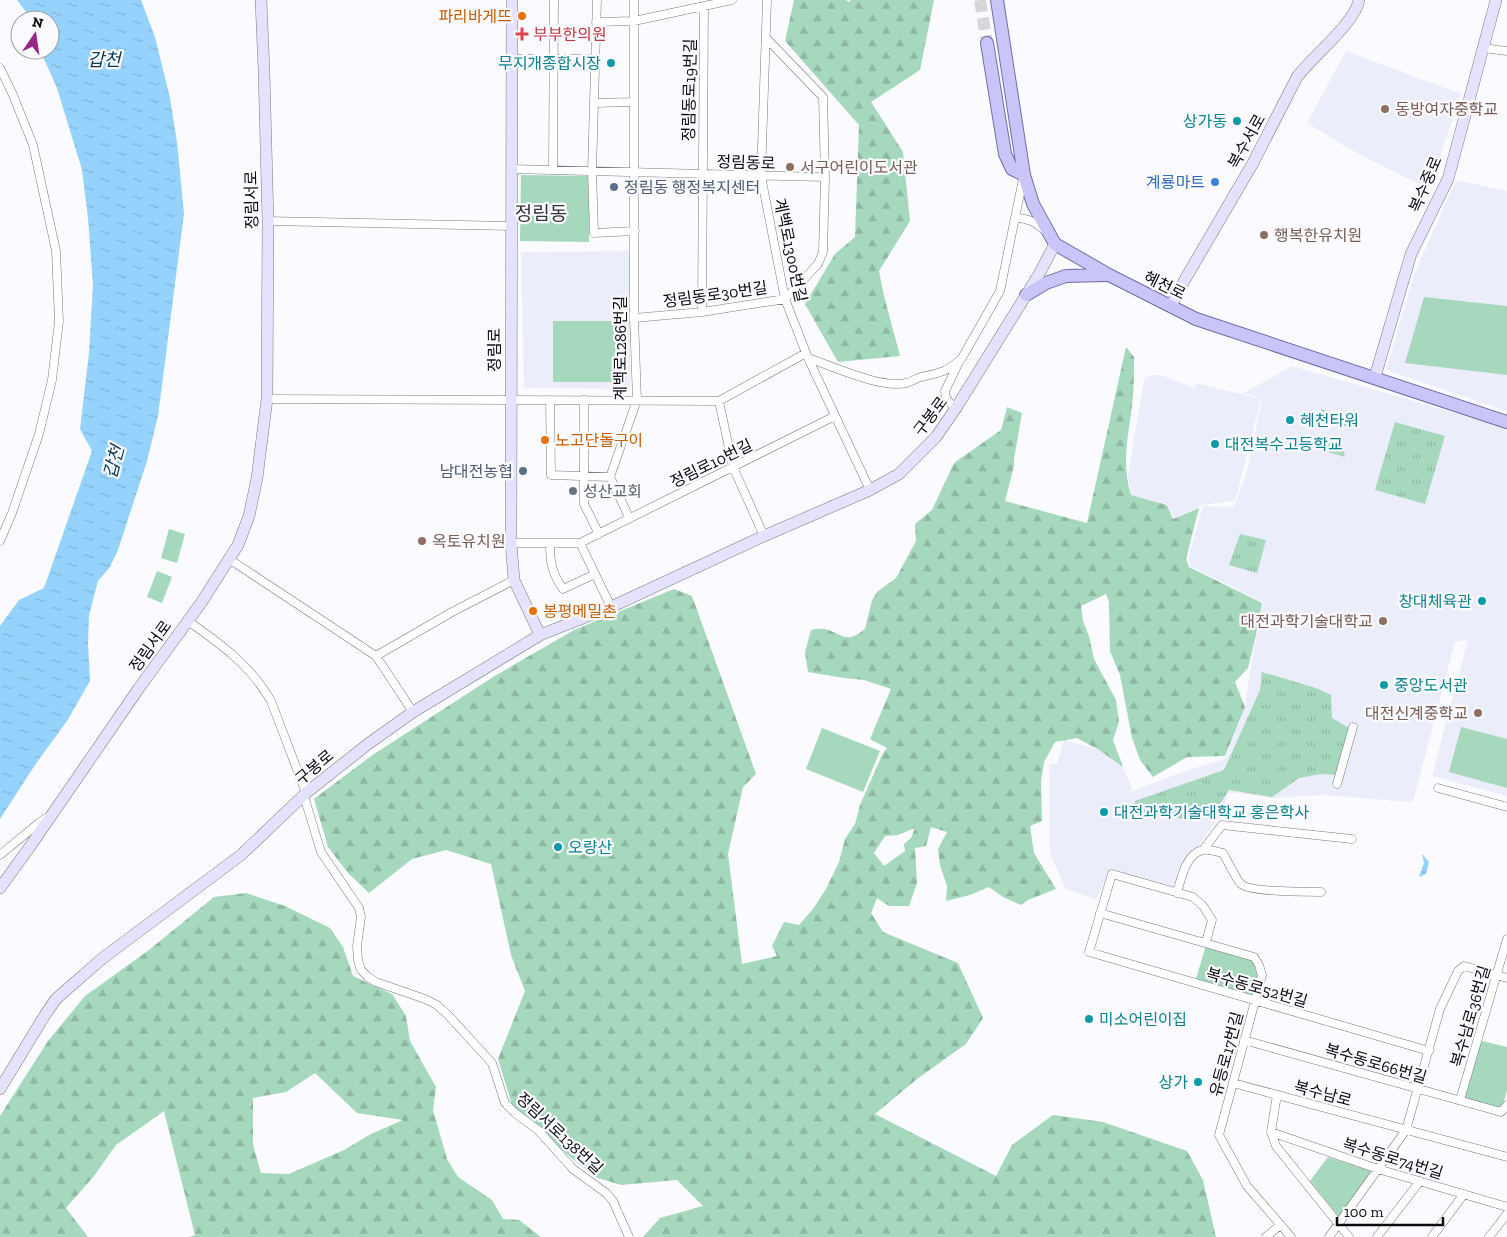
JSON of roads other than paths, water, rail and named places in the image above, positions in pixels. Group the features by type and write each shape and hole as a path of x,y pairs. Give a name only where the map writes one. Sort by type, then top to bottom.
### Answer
{"main road":[{"name":"정림서로","path":"0,888 188,621 238,545 249,516 257,478 267,399 268,221 261,0"},
{"name":"정림로","path":"512,0 511,544 514,580 540,635"},
{"path":"997,0 1024,174 1033,204 1052,240"},
{"name":"복수서로","path":"1172,306 1180,288 1253,163 1297,77 1307,64 1348,22 1358,7 1359,0"},
{"name":"복수중로","path":"1375,377 1411,254 1448,179 1496,0"},
{"path":"987,43 1005,154 1012,169 1024,174"},
{"name":"혜천로","path":"1052,240 1109,275 1196,318 1507,422"},
{"name":"구봉로","path":"0,1089 56,999 103,958 241,855 305,794 368,744 413,712 540,635 611,607 764,536 870,490 899,474 936,437 956,408 1026,295 1052,240"},
{"path":"1026,295 1046,283 1066,276 1109,275"}],"street":[{"path":"554,0 554,170"},
{"path":"597,0 592,171 594,232 634,231"},
{"name":"계백로1286번길","path":"610,477 636,400 634,318 634,0"},
{"path":"596,22 634,21 732,0"},
{"name":"계백로1300번길","path":"767,0 761,176 785,299 807,355 870,490"},
{"name":"정림동로19번길","path":"702,312 704,6"},
{"path":"766,38 823,96 825,116 825,177"},
{"path":"1483,48 1507,51"},
{"path":"512,59 596,58"},
{"path":"0,68 34,145 56,252 59,322 52,380 39,434 24,482 0,541"},
{"path":"594,103 634,102"},
{"name":"정림동로","path":"511,169 825,177"},
{"path":"956,408 948,403 945,391 1000,291 1024,174"},
{"name":"정림동로30번길","path":"634,318 702,312 785,299 818,264 823,252 825,177"},
{"path":"1015,218 1031,220 1052,240"},
{"path":"268,221 511,226"},
{"path":"267,399 719,401 807,355 867,379 892,384 905,383 937,375 954,366 962,358"},
{"path":"550,400 551,475 610,477 629,517"},
{"path":"584,400 584,504 599,534"},
{"path":"719,401 733,468 764,536"},
{"name":"정림로10번길","path":"511,544 580,543 835,416"},
{"path":"580,543 611,607"},
{"path":"550,544 550,557 554,576 563,589 595,574"},
{"path":"229,559 376,656 413,712"},
{"path":"376,656 452,612 514,580"},
{"name":"정림서로138번길","path":"188,621 238,657 263,687 271,701 305,794 321,852 359,908 361,918 357,946 361,970 376,982 425,999 437,1005 448,1014 492,1063 505,1104 538,1130 573,1169 606,1193 613,1201 629,1237"},
{"path":"1337,784 1353,727"},
{"path":"1438,788 1507,807"},
{"path":"0,855 40,822 52,815"},
{"path":"1177,893 1186,865 1203,850 1222,825 1352,839"},
{"path":"1203,850 1223,853 1241,884 1249,887 1270,890 1321,892"},
{"name":"복수동로52번길","path":"1206,942 1212,920 1203,906 1193,897 1112,874 1089,952 1429,1051"},
{"name":"유등로17번길","path":"1100,913 1254,957 1259,965 1262,975 1219,1135 1246,1186 1291,1237"},
{"name":"복수남로36번길","path":"1460,1100 1507,939"},
{"path":"1329,1237 1406,1130 1440,1009 1458,971 1464,966 1507,978"},
{"name":"복수동로66번길","path":"1244,1040 1501,1112 1507,1105"},
{"name":"복수남로","path":"1233,1083 1507,1157"},
{"path":"1277,1095 1271,1132 1276,1146 1349,1237"},
{"name":"복수동로74번길","path":"1271,1132 1378,1169 1507,1207"},
{"path":"1377,1237 1420,1181"},
{"path":"1432,1237 1464,1194"},
{"path":"1489,1237 1507,1214"},
{"path":"1266,1237 1280,1225"}],"water":[{"name":"갑천","path":"17,0 141,0 155,37 170,98 177,142 184,214 158,416 147,461 118,550 110,567 98,581 89,615 90,681 67,721 35,765 0,819 0,626 19,600 44,588 92,451 80,429 89,353 93,285 88,218 82,170 57,88 44,60 60,60 60,10 24,10"},
{"path":"1422,854 1429,862 1426,874 1419,877 1424,863"}],"tunnel":[{"path":"980,0 987,43"}],"place":[{"name":"파리바게뜨","path":"522,16"},
{"name":"부부한의원","path":"522,34"},
{"name":"무지개종합시장","path":"611,63"},
{"name":"동방여자중학교","path":"1385,109"},
{"name":"상가동","path":"1237,121"},
{"name":"서구어린이도서관","path":"790,167"},
{"name":"계룡마트","path":"1215,182"},
{"name":"정림동 행정복지센터","path":"614,187"},
{"name":"행복한유치원","path":"1264,235"},
{"name":"혜천타워","path":"1290,420"},
{"name":"노고단돌구이","path":"545,440"},
{"name":"대전복수고등학교","path":"1215,444"},
{"name":"남대전농협","path":"523,471"},
{"name":"성산교회","path":"573,491"},
{"name":"옥토유치원","path":"422,541"},
{"name":"창대체육관","path":"1482,601"},
{"name":"봉평메밀촌","path":"533,611"},
{"name":"대전과학기술대학교","path":"1383,621"},
{"name":"중앙도서관","path":"1384,685"},
{"name":"대전신계중학교","path":"1478,713"},
{"name":"대전과학기술대학교 홍은학사","path":"1104,812"},
{"name":"오량산","path":"558,847"},
{"name":"미소어린이집","path":"1089,1019"},
{"name":"상가","path":"1198,1082"}],"district":[{"name":"정림동","path":"541,213"}]}
